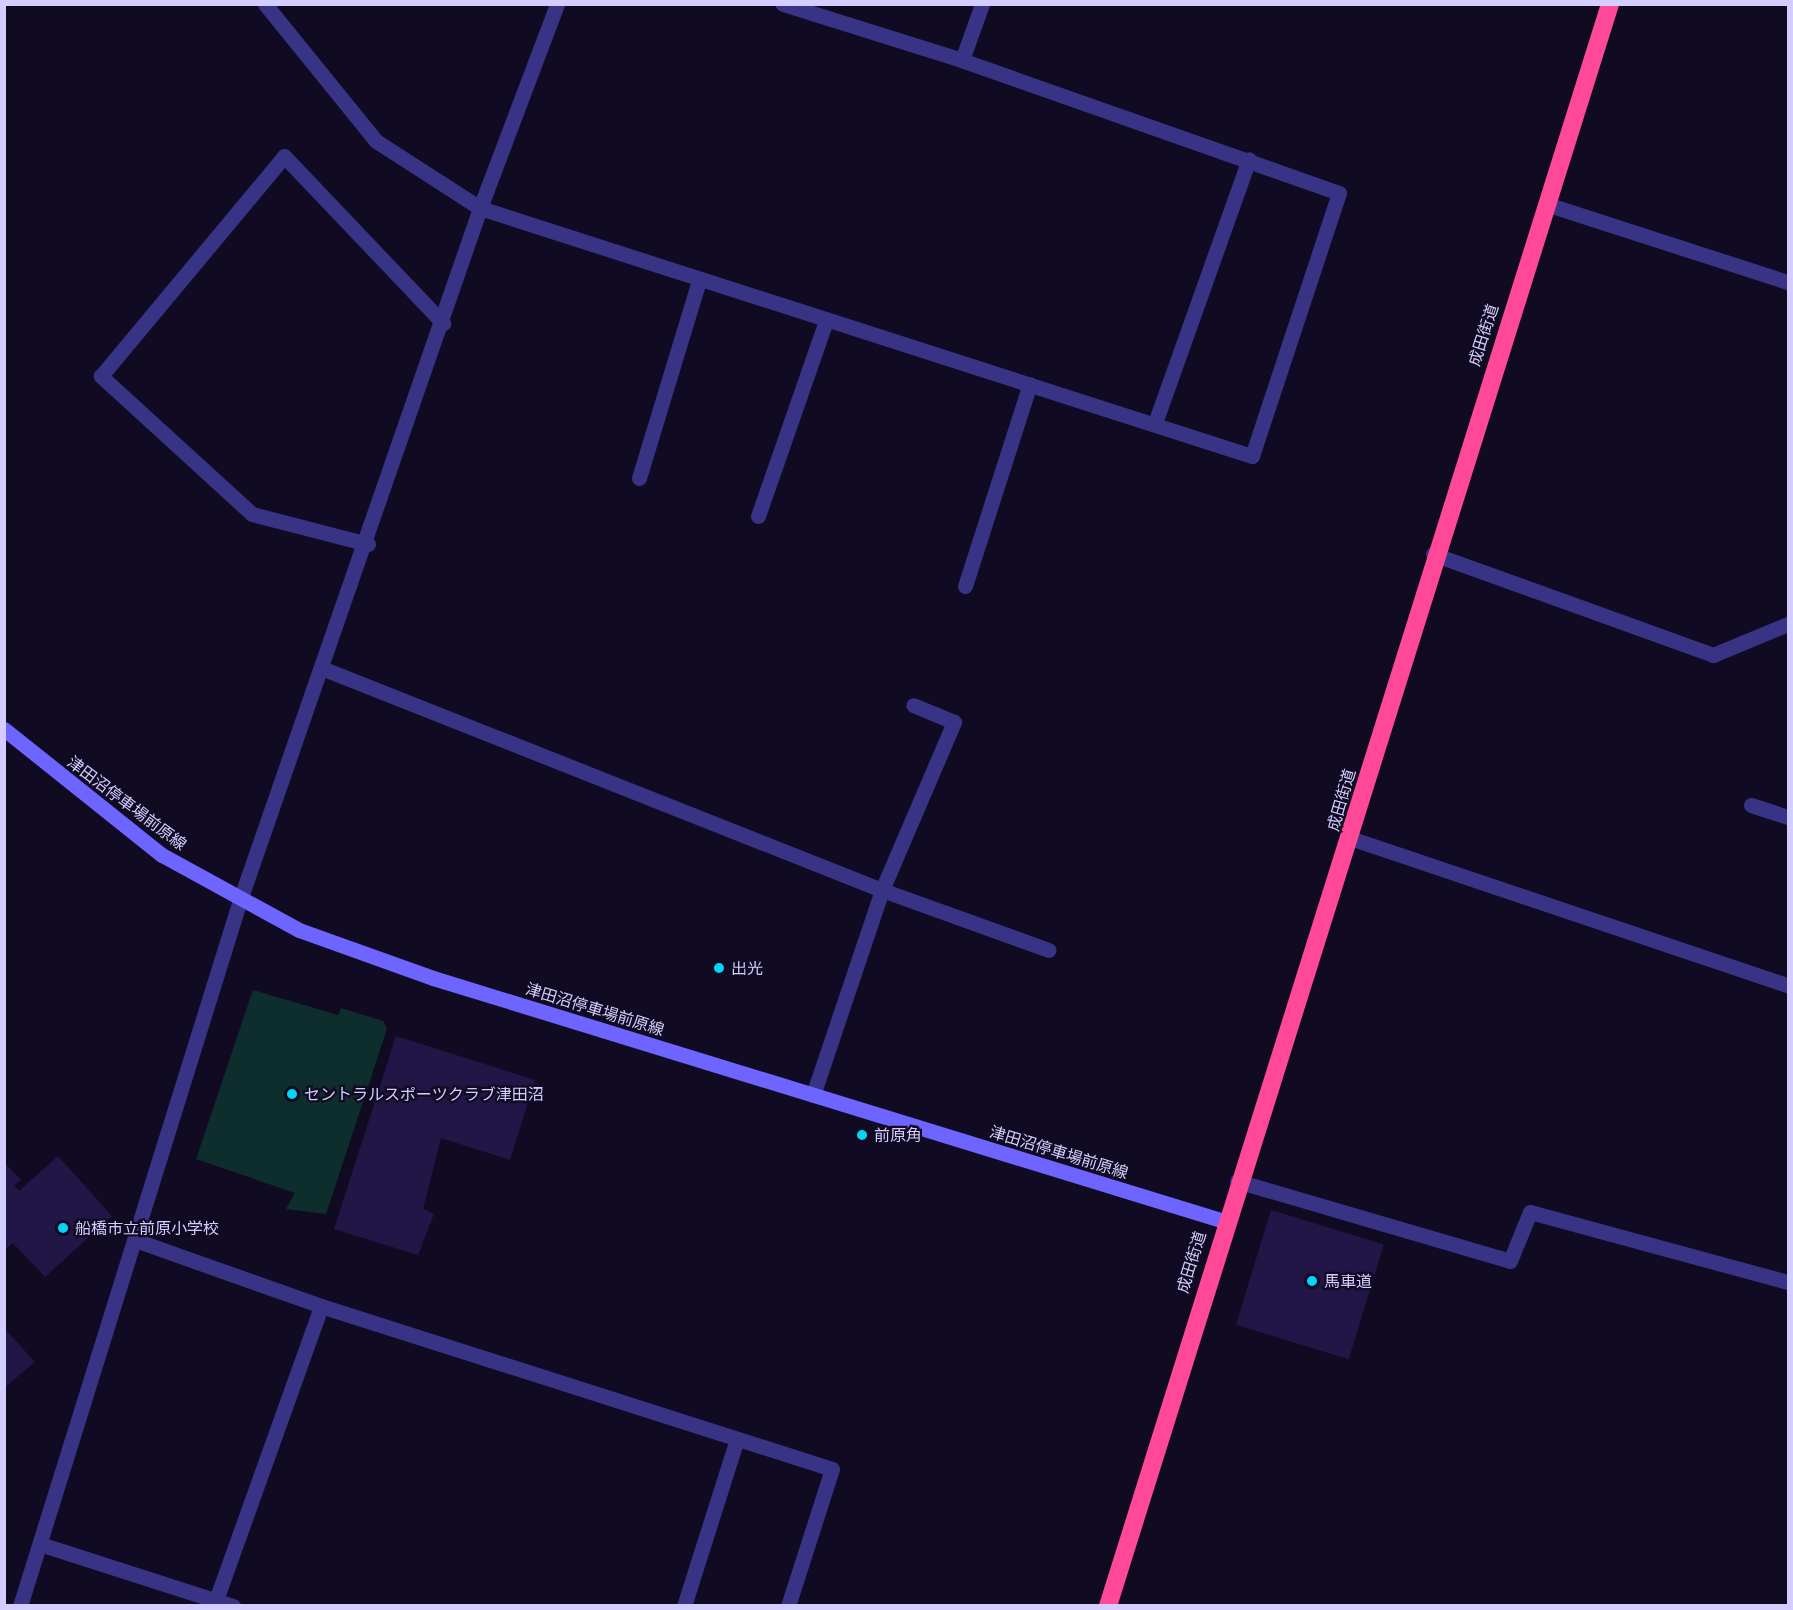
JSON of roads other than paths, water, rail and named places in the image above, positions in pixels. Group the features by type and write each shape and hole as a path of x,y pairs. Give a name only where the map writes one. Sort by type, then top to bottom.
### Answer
{"highway":[{"name":"成田街道","path":"1108,1605 1224,1221 1350,838 1433,554 1610,4"}],"main road":[{"name":"津田沼停車場前原線","path":"4,729 162,855 240,900 299,930 433,978 1224,1221"}],"street":[{"path":"265,4 376,141 480,208 699,281 1155,423 1252,456 1340,193 1249,159 962,60 783,4"},
{"path":"20,1605 44,1545 240,900 368,544 480,208 557,4"},
{"path":"962,60 982,4"},
{"path":"368,544 252,514 101,376 284,156 443,323"},
{"path":"1155,423 1249,159"},
{"path":"1546,204 1788,282"},
{"path":"639,478 699,281"},
{"path":"758,516 826,321"},
{"path":"965,586 1030,384"},
{"path":"1433,554 1713,655 1788,624"},
{"path":"324,669 882,890 1049,950"},
{"path":"813,1095 882,890 954,722 913,705"},
{"path":"1751,805 1788,818"},
{"path":"1350,838 1788,986"},
{"path":"1237,1181 1510,1261 1530,1212 1788,1282"},
{"path":"135,1240 321,1306 832,1469 788,1605"},
{"path":"216,1600 321,1306"},
{"path":"684,1605 737,1439"},
{"path":"44,1545 233,1605"}],"place":[{"name":"出光","path":"719,968"},
{"name":"セントラルスポーツクラブ津田沼","path":"292,1094"},
{"name":"前原角","path":"862,1135"},
{"name":"船橋市立前原小学校","path":"63,1228"},
{"name":"馬車道","path":"1312,1281"}]}
